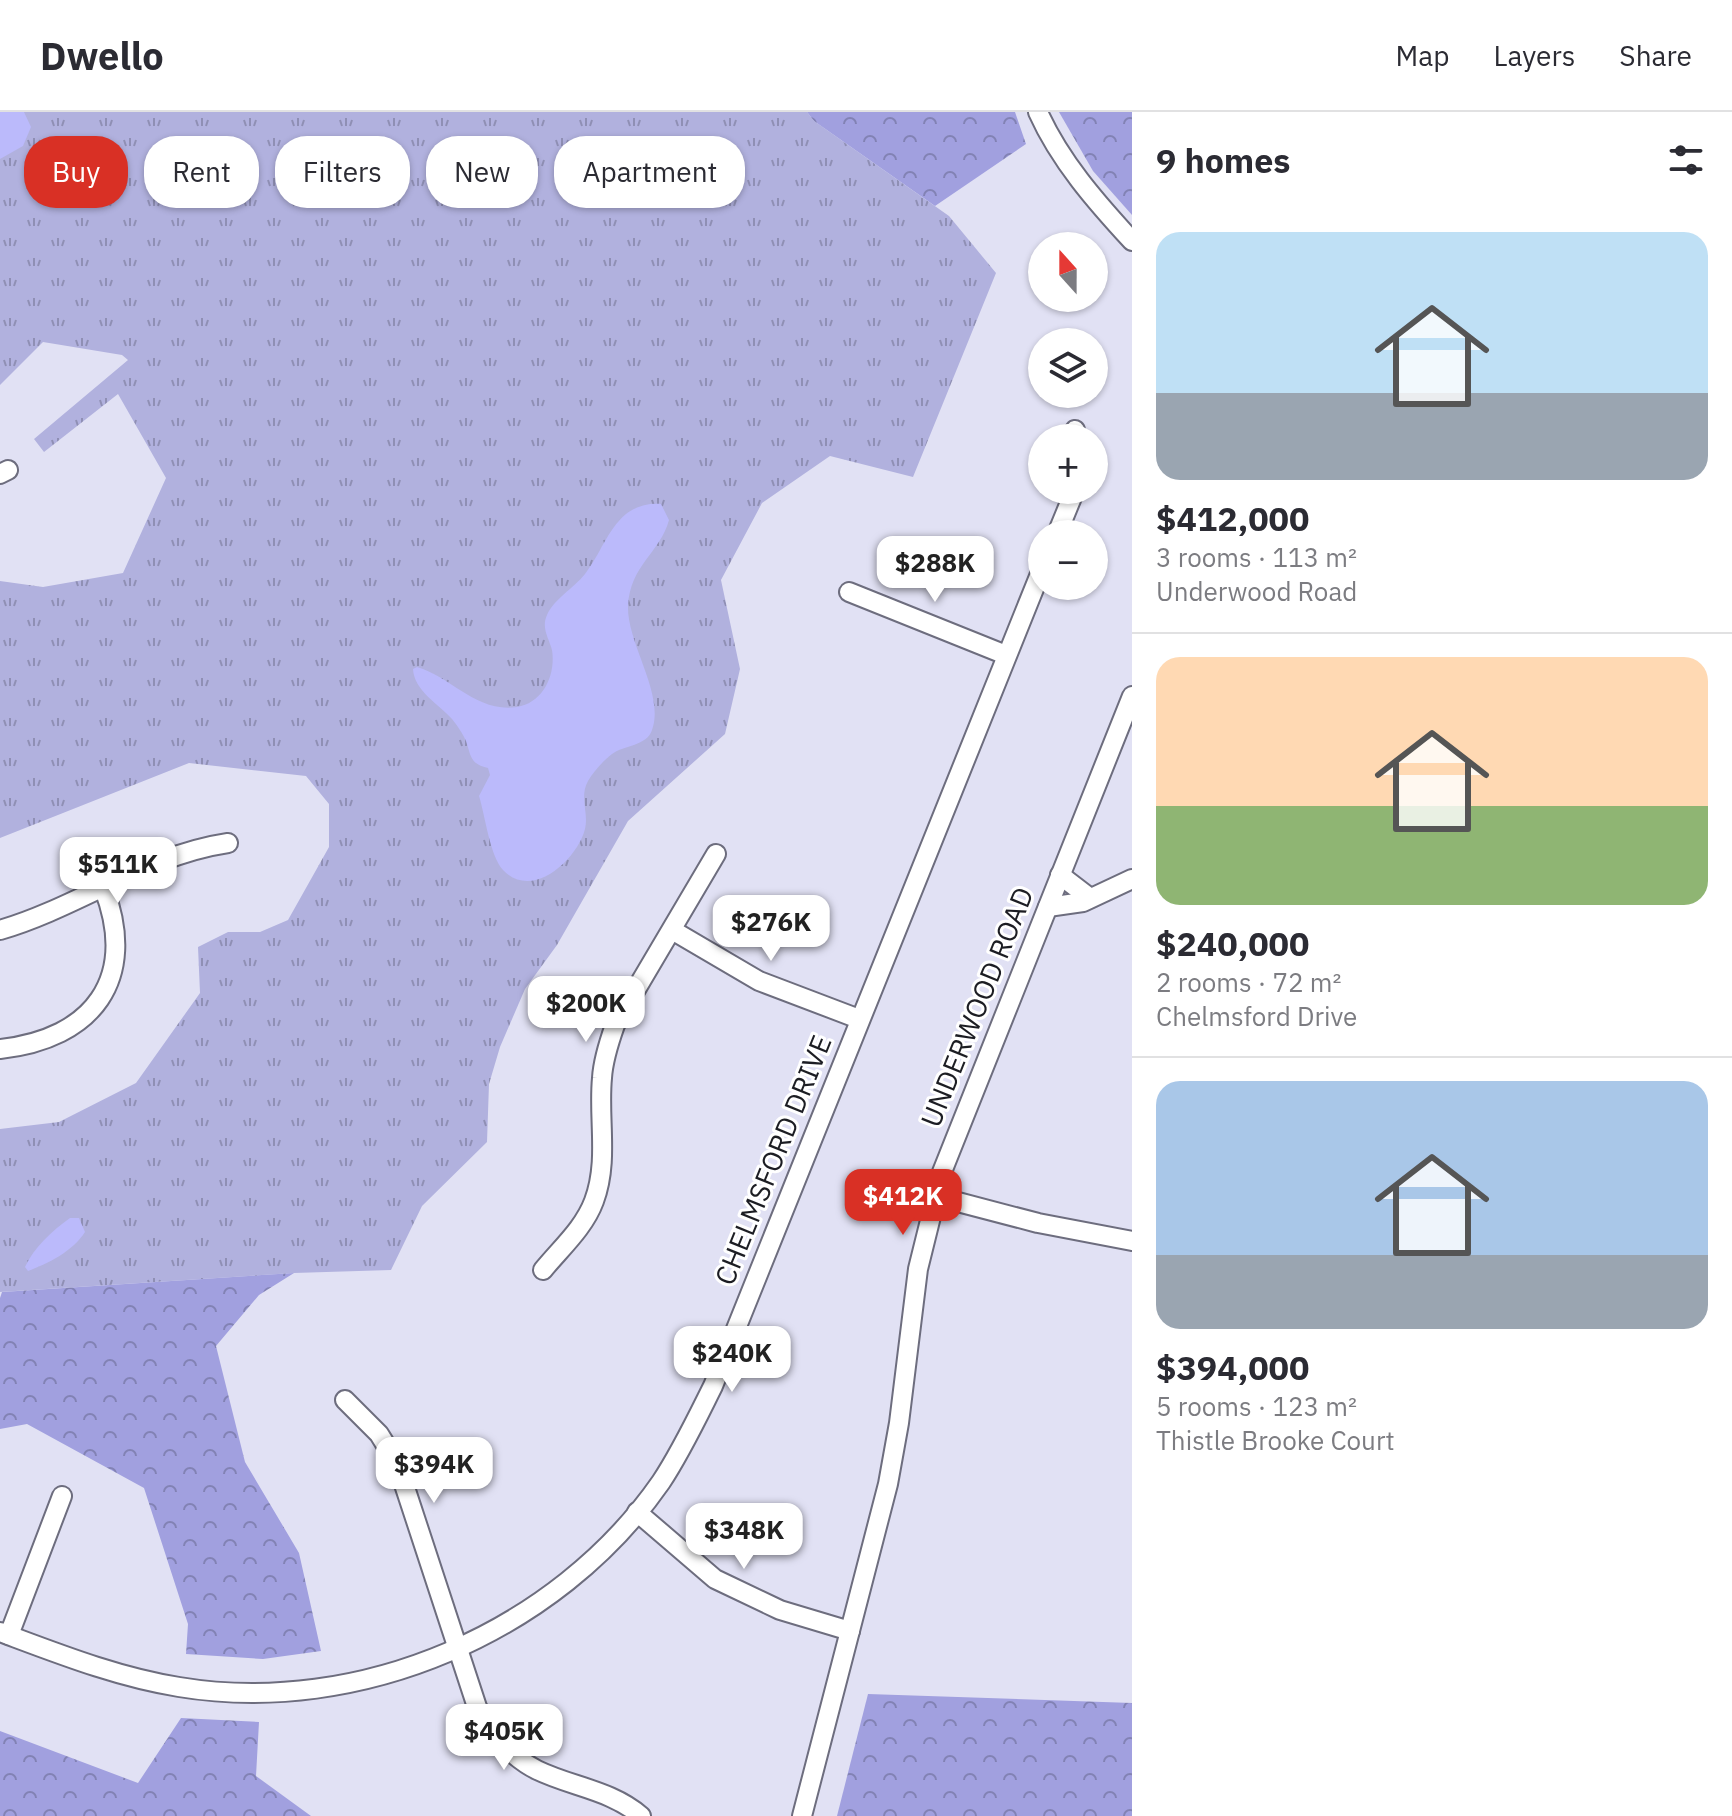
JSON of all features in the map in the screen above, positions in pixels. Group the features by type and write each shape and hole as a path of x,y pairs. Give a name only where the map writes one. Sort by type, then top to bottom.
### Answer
{"street":[{"path":"1038,112 1080,181 1132,241"},
{"path":"849,592 1006,655"},
{"name":"CHELMSFORD DRIVE","path":"5,1634 102,1669 146,1681 240,1693 296,1691 400,1670 457,1648 534,1606 595,1556 661,1482 713,1386 1029,600"},
{"name":"UNDERWOOD ROAD","path":"802,1816 888,1484 899,1423 918,1269 942,1172 1132,696"},
{"path":"0,930 104,889 169,856 228,843"},
{"path":"543,1270 584,1221 594,1201 603,1153 601,1100 605,1054 615,1025 716,854"},
{"path":"1060,875 1090,898"},
{"path":"1048,907 1073,905 1132,879"},
{"path":"0,1049 21,1047 61,1034 75,1024 99,997 116,959 117,944 112,912 104,889"},
{"path":"672,930 759,981 859,1019"},
{"path":"935,1196 1038,1223 1132,1241"},
{"path":"345,1400 379,1434 397,1463 477,1707 486,1725 517,1756 537,1770 614,1798 641,1816"},
{"path":"5,1634 62,1496"},
{"path":"637,1512 715,1579 743,1595 780,1610 850,1631"}],"green space":[{"path":"0,112 807,112 814,121 949,216 996,273 913,477 830,456 762,503 721,580 740,669 725,734 628,821 557,945 525,989 500,1047 489,1084 487,1142 422,1206 391,1270 294,1273 0,1292 0,1129 59,1122 136,1083 200,993 198,947 228,932 260,932 288,920 329,847 329,804 306,776 189,763 0,838 0,581 43,587 123,573 166,478 118,394 44,452 34,439 128,360 122,355 43,342 0,385"},
{"path":"807,112 1015,112 1026,144 935,206 814,121"},
{"path":"1059,112 1132,112 1132,215 1093,171"},
{"path":"294,1273 259,1295 216,1346 245,1462 299,1553 321,1651 263,1659 186,1654 188,1624 144,1488 27,1424 0,1429 0,1298 2,1292"},
{"path":"868,1694 1132,1703 1132,1816 837,1816"},
{"path":"181,1718 259,1722 256,1776 311,1816 0,1816 0,1731 138,1783"}],"shaded area":[{"path":"0,112 24,112 31,127 27,136 24,136 23,146 0,159"},
{"path":"661,504 669,520 659,542 639,569 628,606 633,636 654,701 652,730 640,742 612,754 590,777 584,793 585,829 573,853 563,864 540,879 527,881 515,878 498,864 488,835 479,796 490,775 488,768 472,759 460,730 422,691 413,669 417,667 430,672 489,705 517,707 534,700 546,686 552,669 552,650 545,624 550,609 585,574 614,527 626,514 643,506"},
{"path":"70,1218 79,1218 85,1232 80,1239 60,1256 28,1271 25,1267 38,1246"}]}
